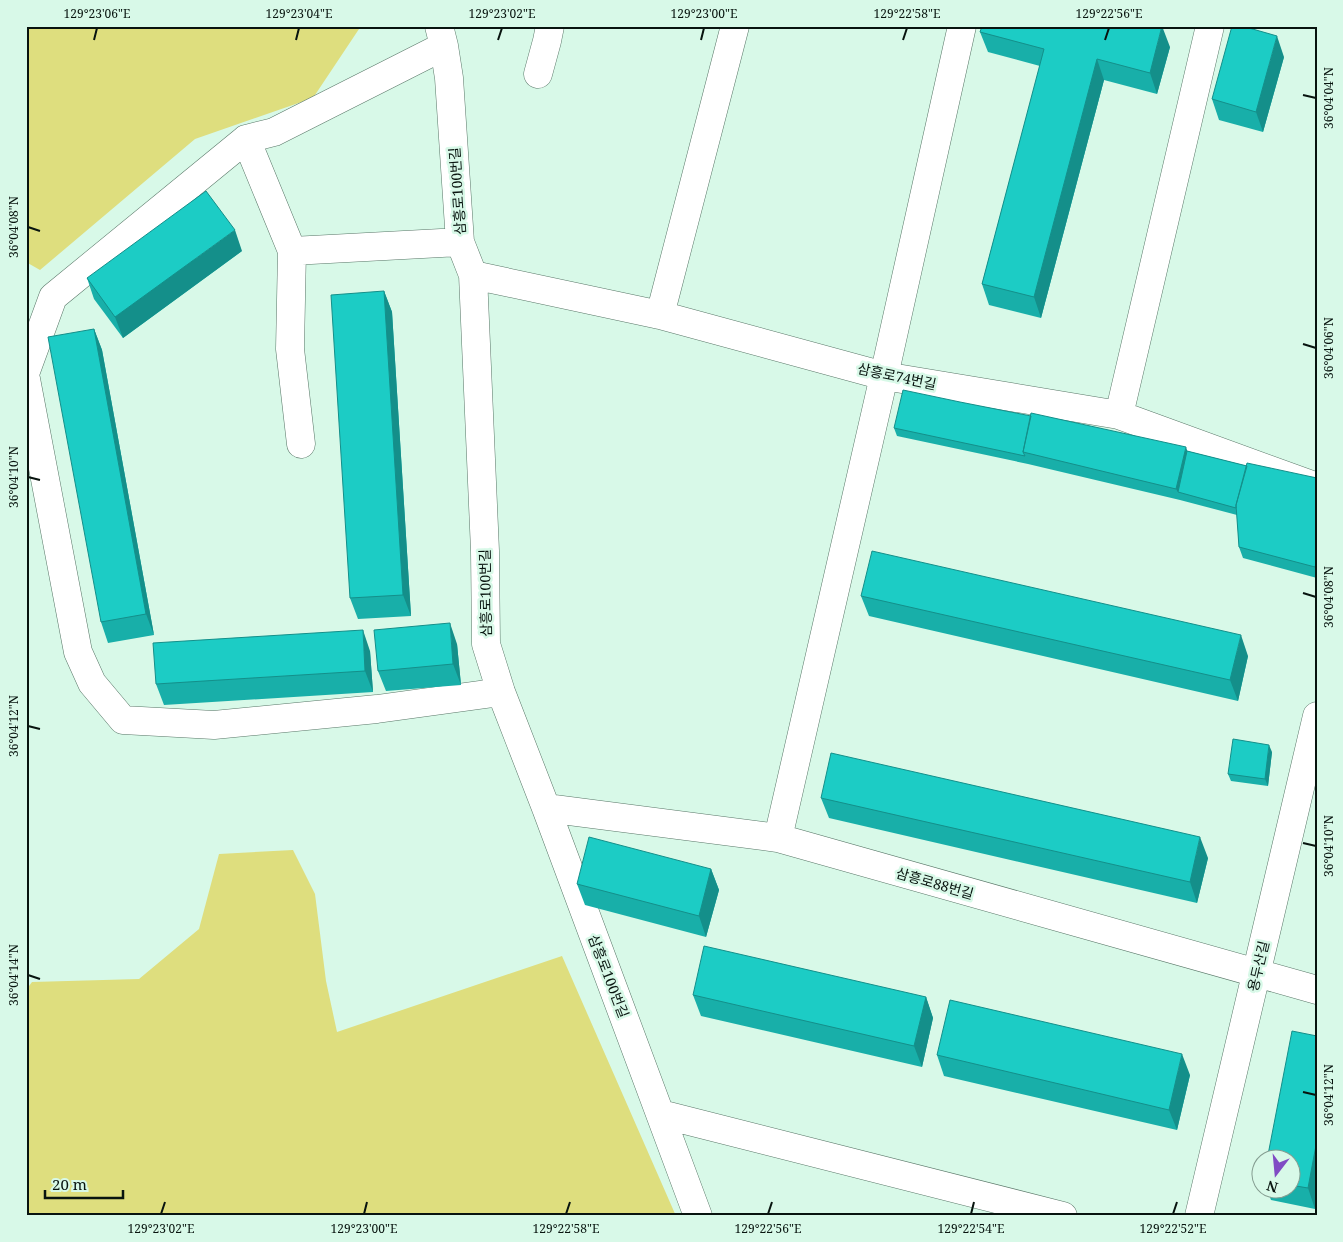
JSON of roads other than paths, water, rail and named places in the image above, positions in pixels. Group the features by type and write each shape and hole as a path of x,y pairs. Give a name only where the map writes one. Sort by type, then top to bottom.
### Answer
{"street":[{"path":"538,74 550,26"},
{"path":"660,315 735,26"},
{"path":"778,838 962,26"},
{"path":"1119,416 1210,26"},
{"path":"26,371 53,297 246,139 274,132 442,36"},
{"name":"삼흥로100번길","path":"442,36 449,78 460,242 473,276 485,551 486,644 501,692 698,1216"},
{"path":"246,139 292,251 290,349 301,444"},
{"path":"292,251 460,242"},
{"name":"삼흥로74번길","path":"473,276 660,315 884,376 1119,416 1317,487"},
{"path":"26,379 78,652 92,683 123,720 214,725 377,709 501,692"},
{"name":"용두산길","path":"1199,1216 1317,716"},
{"name":"삼흥로88번길","path":"546,808 778,838 1317,990"},
{"path":"661,1114 1063,1216"}]}
